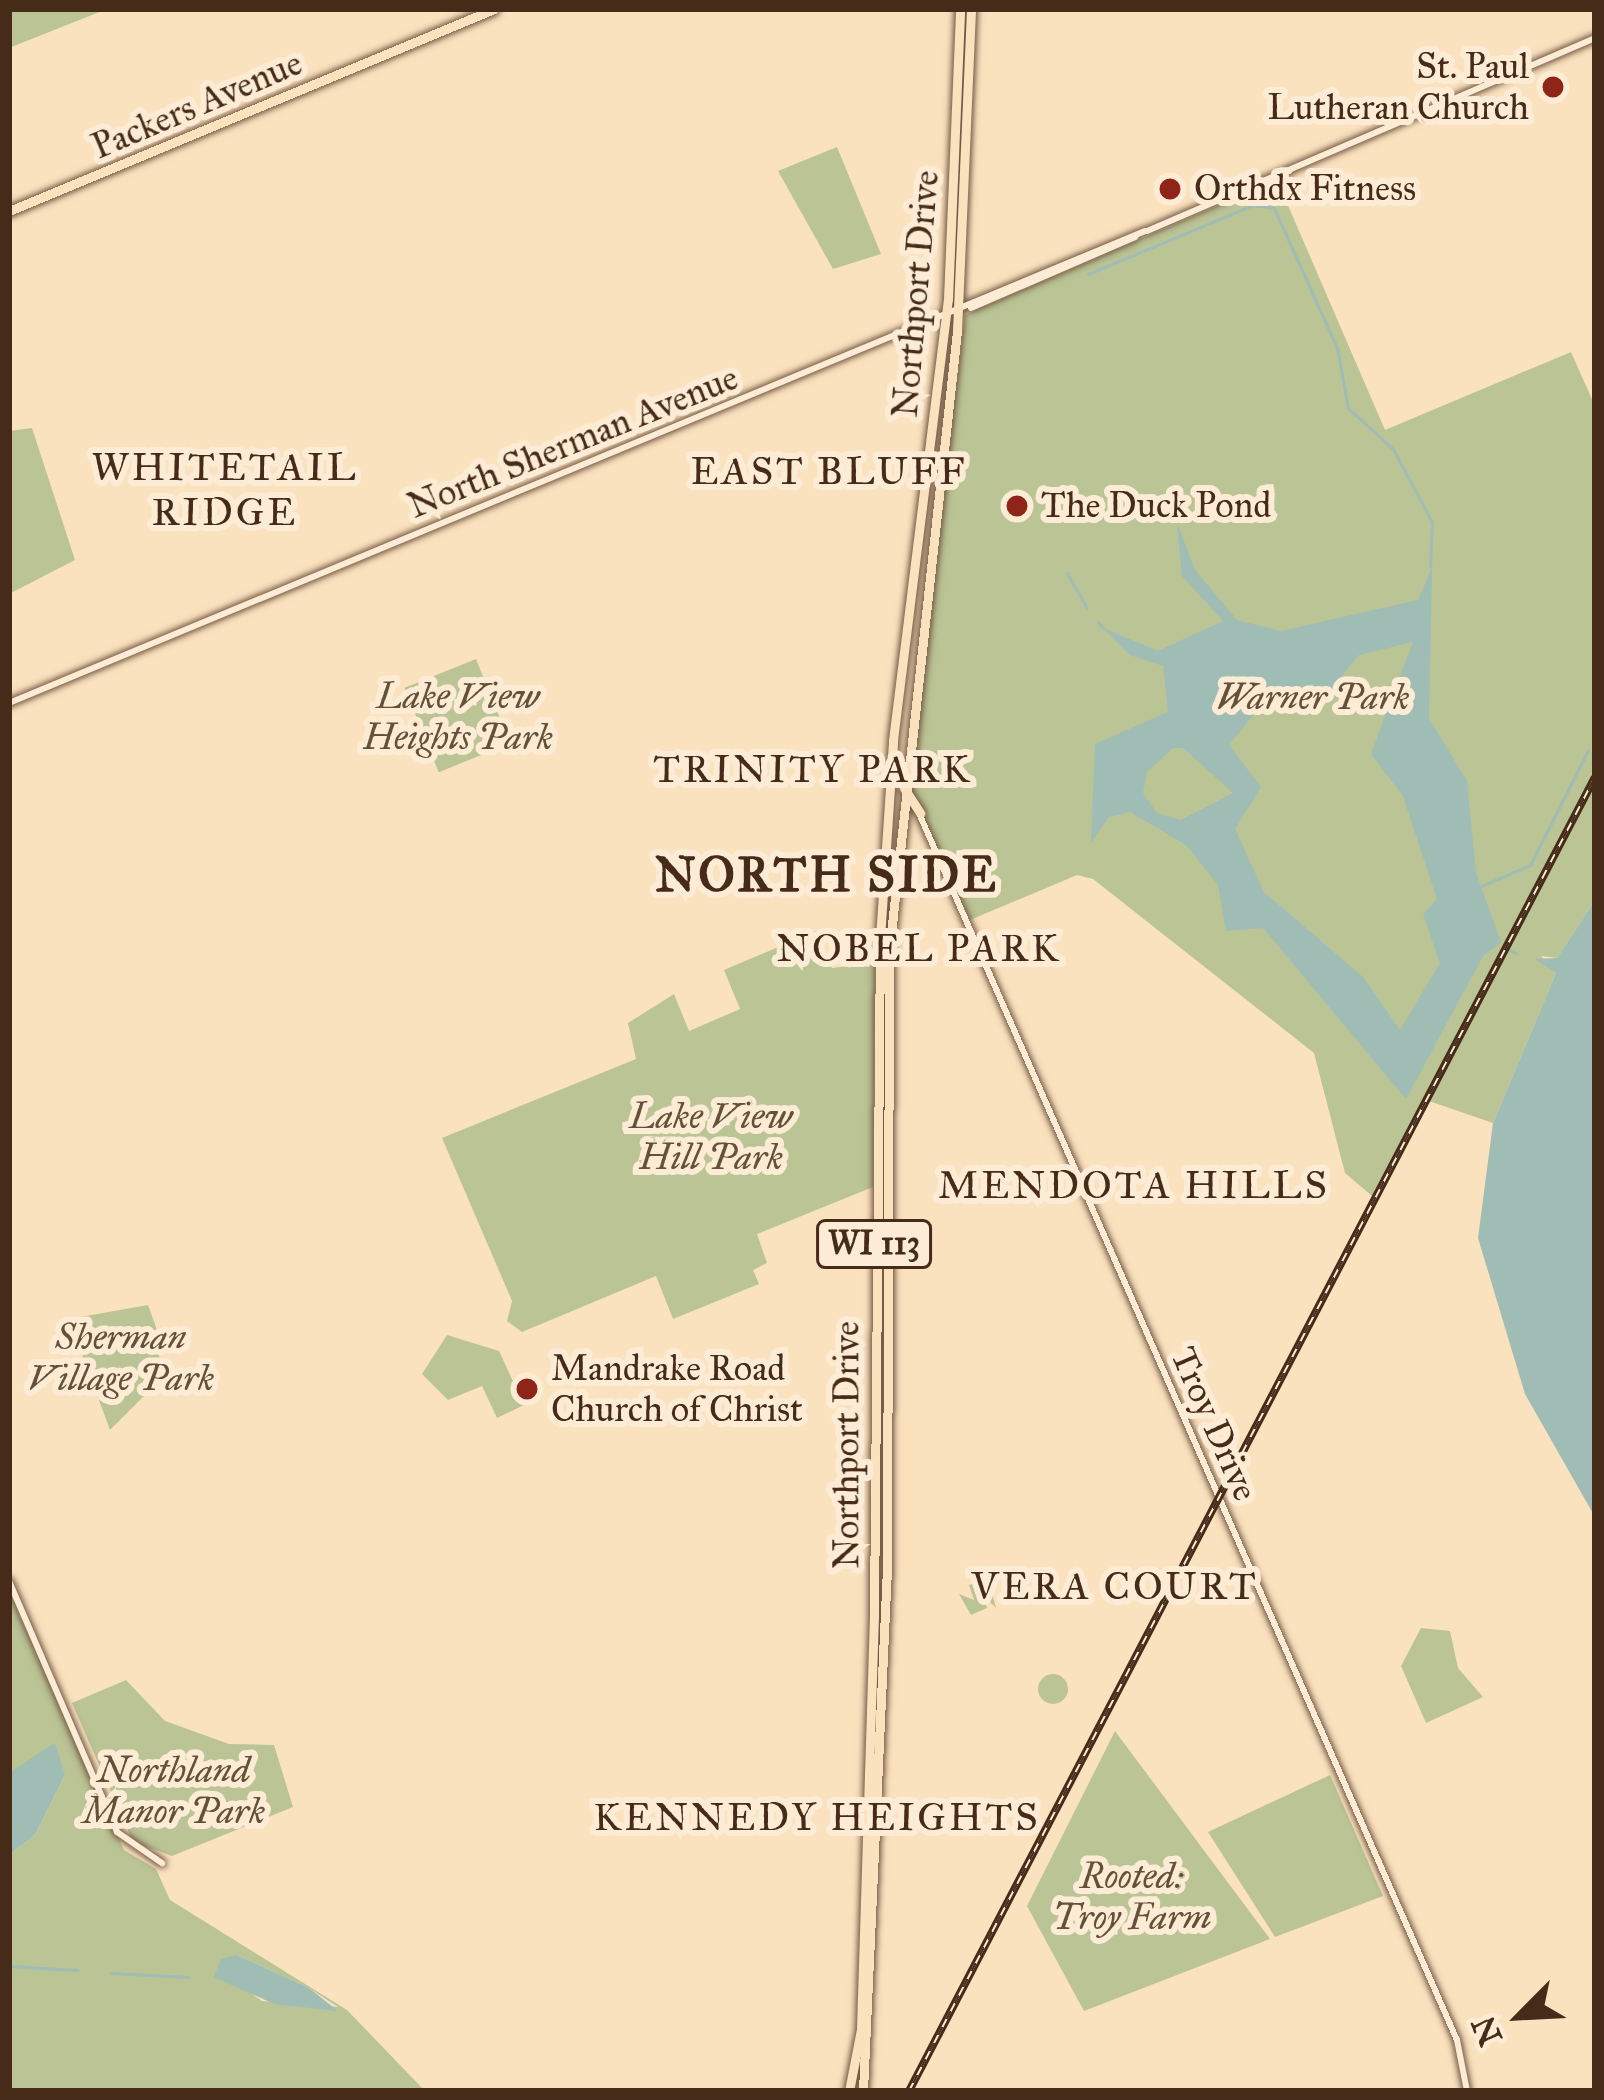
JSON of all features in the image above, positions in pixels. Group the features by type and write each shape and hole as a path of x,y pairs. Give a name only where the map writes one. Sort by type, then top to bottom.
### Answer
{"main road":[{"name":"Packers Avenue","path":"9,211 494,9"},
{"name":"Northport Drive","path":"849,2091 863,1997 884,878 952,313 960,9"},
{"name":"Northport Drive","path":"863,2091 887,1568 893,805 903,754 952,313 964,173 970,9"},
{"path":"954,154 964,173"},
{"path":"905,735 906,688"},
{"path":"903,754 904,791 920,813"},
{"path":"884,878 890,936"}],"street":[{"name":"North Sherman Avenue","path":"9,703 952,313 1595,38"},
{"path":"893,805 920,813"},
{"name":"Troy Drive","path":"920,813 1456,2040 1467,2091"},
{"path":"9,1582 117,1832 162,1863"}],"green space":[{"path":"9,9 107,9 9,48"},
{"path":"837,147 881,254 833,269 778,171"},
{"name":"Warner Park","path":"1277,180 1385,430 1571,352 1595,406 1595,900 1557,958 1541,956 1556,973 1493,1123 1423,1099 1372,1196 1345,1173 1314,1053 1093,879 1077,875 970,920 908,787 965,315"},
{"path":"32,428 75,560 9,594 9,431"},
{"name":"Lake View Heights Park","path":"476,659 510,743 439,772 405,688"},
{"name":"Lake View Hill Park","path":"816,931 832,968 875,963 873,1187 757,1234 767,1263 753,1270 759,1284 673,1319 656,1276 522,1332 507,1321 512,1301 442,1138 636,1059 628,1023 674,994 689,1031 740,1009 724,970"},
{"name":"Sherman Village Park","path":"148,1305 161,1341 156,1384 110,1430 69,1319"},
{"path":"447,1335 499,1351 524,1405 497,1418 482,1386 448,1400 422,1374"},
{"path":"988,1578 996,1608 984,1596 987,1608 971,1615 959,1594 974,1600 969,1585"},
{"path":"9,1592 124,1850 156,1869 170,1900 347,2010 425,2091 9,2091 9,1855 35,1835 65,1775 38,1759 9,1773","holes":["237,1955 309,1988 338,2007 262,2001 234,1982"]},
{"path":"1421,1628 1450,1631 1458,1668 1483,1697 1426,1723 1401,1666"},
{"path":"1053,1674 1068,1689 1053,1704 1038,1689"},
{"name":"Northland Manor Park","path":"126,1680 165,1721 229,1744 274,1745 293,1807 172,1856 133,1842 72,1703"},
{"name":"Rooted: Troy Farm","path":"1115,1731 1270,1939 1084,2011 1027,1906"},
{"path":"1330,1775 1383,1896 1275,1937 1208,1832"}],"water":[{"path":"1177,523 1195,570 1237,620 1281,631 1418,600 1432,568 1429,718 1467,781 1476,873 1501,942 1483,956 1406,1099 1263,928 1226,931 1218,885 1186,845 1130,812 1109,817 1091,843 1095,744 1168,712 1163,666 1130,655 1103,628 1158,651 1223,621 1182,576","holes":["1413,642 1371,754 1403,796 1437,899 1423,914 1440,963 1400,1030 1363,977 1264,892 1235,829 1261,787 1229,745 1270,694 1324,697 1359,655","1173,748 1183,748 1233,793 1181,820 1157,813 1143,793 1147,772"]},
{"path":"1595,900 1595,1517 1525,1394 1478,1238 1493,1123 1556,973 1535,959 1557,958"},
{"path":"55,1743 65,1775 35,1835 9,1855 9,1773"},
{"path":"237,1955 309,1988 338,2011 274,2004 214,1977 221,1959"}],"waterway":[{"path":"1088,274 1253,205 1274,208 1337,348 1348,408 1393,449 1432,522 1430,566"},
{"path":"1067,573 1087,608"},
{"path":"1098,622 1103,628"},
{"path":"1479,887 1530,865 1588,750"},
{"path":"1510,950 1516,953"},
{"path":"9,1966 77,1970"},
{"path":"111,1973 188,1977"}],"railway":[{"path":"909,2091 1595,777"}],"place":[{"name":"St. Paul Lutheran Church","path":"1553,87"},
{"name":"Orthdx Fitness","path":"1170,189"},
{"name":"The Duck Pond","path":"1017,506"},
{"name":"Mandrake Road Church of Christ","path":"527,1389"}],"district":[{"name":"EAST BLUFF","path":"829,471"},
{"name":"WHITETAIL RIDGE","path":"225,490"},
{"name":"TRINITY PARK","path":"813,769"},
{"name":"NORTH SIDE","path":"827,875"},
{"name":"NOBEL PARK","path":"919,948"},
{"name":"MENDOTA HILLS","path":"1134,1185"},
{"name":"VERA COURT","path":"1115,1586"},
{"name":"KENNEDY HEIGHTS","path":"817,1817"}]}
